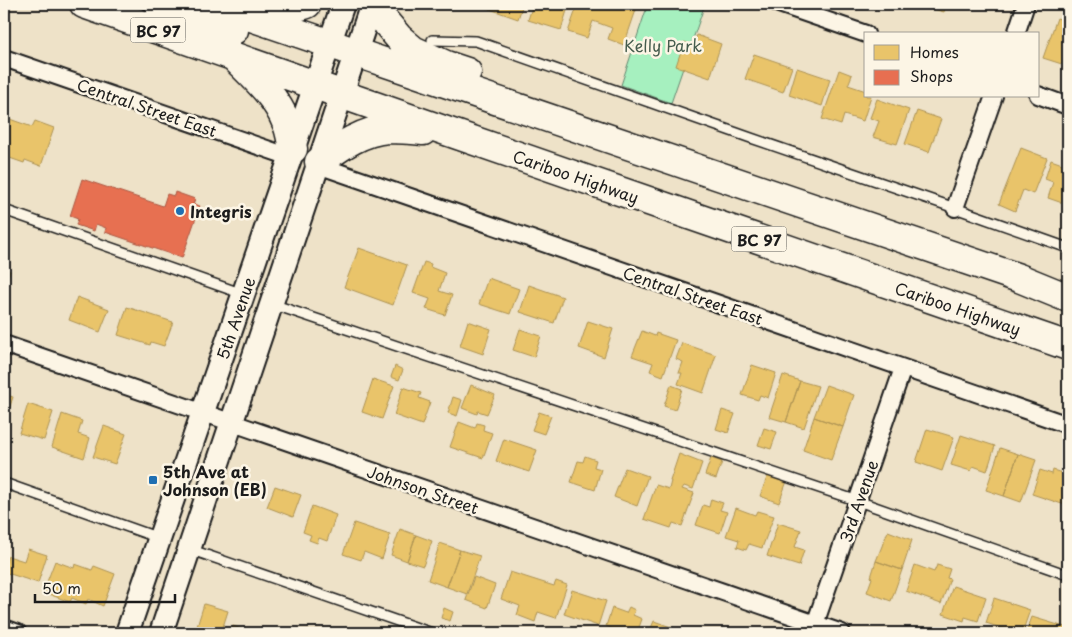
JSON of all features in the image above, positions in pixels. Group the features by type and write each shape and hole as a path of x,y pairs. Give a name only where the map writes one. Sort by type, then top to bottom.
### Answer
{"highway":[{"name":"Cariboo Highway","path":"84,4 232,56 322,63 356,53 1019,278 1068,298"},
{"path":"160,4 322,63"},
{"name":"Cariboo Highway","path":"213,4 258,19 322,63 342,94 1068,346"},
{"path":"258,19 307,4"},
{"path":"372,5 399,38 413,50 446,64 626,130 734,181"},
{"path":"232,56 262,84 276,102 287,123 291,153"},
{"path":"319,164 349,141 366,134 387,129 449,132"}],"main road":[{"name":"5th Avenue","path":"127,633 343,4"},
{"name":"5th Avenue","path":"160,633 372,5"}],"street":[{"path":"779,4 864,33"},
{"path":"1017,32 1026,4"},
{"name":"Central Street East","path":"4,58 291,153"},
{"path":"1040,96 1068,106"},
{"path":"955,208 993,98"},
{"name":"Central Street East","path":"319,164 1068,426"},
{"name":"Johnson Street","path":"4,344 814,628 842,633"},
{"name":"3rd Avenue","path":"814,628 903,368"},
{"path":"4,628 18,633"}],"lane":[{"path":"432,40 476,41 1068,248"},
{"path":"4,210 243,294"},
{"path":"272,304 1068,575"},
{"path":"4,483 159,538"},
{"path":"189,549 432,633"}],"green space":[{"name":"Kelly Park","path":"648,4 705,4 671,103 621,85"}],"building: Homes":[{"path":"489,4 523,4 518,19 487,8"},
{"path":"533,4 569,4 561,30 528,20"},
{"path":"578,4 627,4 637,7 624,45 608,39 612,28 593,21 587,38 568,32"},
{"path":"916,4 946,4 944,12"},
{"path":"1057,18 1068,22 1068,66 1043,58"},
{"path":"697,35 721,44 710,78 676,66 684,42 693,45"},
{"path":"754,54 792,67 783,92 745,79"},
{"path":"797,68 830,79 822,106 789,95"},
{"path":"839,70 852,75 848,85 864,90 864,98 870,98 863,121 844,115 841,125 822,119"},
{"path":"877,99 909,110 897,144 873,137 879,121 870,118"},
{"path":"917,111 941,119 929,152 905,144"},
{"path":"4,117 32,127 35,121 54,128 41,166 25,160 24,163 4,156"},
{"path":"1021,148 1047,158 1033,194 1023,190 1015,211 999,204"},
{"path":"1051,160 1068,166 1068,205 1048,198 1053,182 1045,179"},
{"path":"359,248 407,265 393,305 344,287"},
{"path":"424,262 431,264 430,267 445,273 439,291 452,295 445,315 426,309 430,299 413,293"},
{"path":"4,269 10,271 4,290"},
{"path":"488,278 519,289 510,314 479,304"},
{"path":"529,285 563,297 554,323 520,312"},
{"path":"77,297 109,309 100,332 69,320"},
{"path":"127,307 173,322 164,346 151,342 150,345 118,335"},
{"path":"468,321 491,329 483,354 460,346"},
{"path":"588,321 613,329 604,357 579,348"},
{"path":"520,329 541,336 534,357 513,350"},
{"path":"642,331 655,336 656,333 676,340 663,376 650,371 653,363 632,356"},
{"path":"682,343 716,355 703,393 678,384 683,362 676,359"},
{"path":"752,365 776,373 768,398 760,395 758,400 742,395"},
{"path":"395,366 403,370 399,380 391,377"},
{"path":"783,375 800,381 786,422 769,417"},
{"path":"373,379 394,386 382,419 362,412"},
{"path":"800,381 818,386 804,428 786,422"},
{"path":"471,385 495,395 487,414 478,411 477,414 462,408"},
{"path":"671,385 682,389 675,410 664,406"},
{"path":"826,385 854,395 843,427 814,417"},
{"path":"403,387 421,393 419,398 430,402 422,425 394,415"},
{"path":"4,394 13,397 5,422 4,422"},
{"path":"453,397 462,400 457,416 448,413"},
{"path":"28,404 53,412 44,440 19,433"},
{"path":"722,410 735,414 728,433 716,429"},
{"path":"539,412 551,416 544,434 532,430"},
{"path":"62,414 82,421 78,434 90,438 84,458 52,447"},
{"path":"814,417 843,427 831,460 803,450"},
{"path":"459,422 475,428 477,423 484,425 483,430 492,433 483,458 450,447"},
{"path":"104,426 126,434 115,464 93,457"},
{"path":"764,428 777,432 771,449 758,445"},
{"path":"927,429 954,437 942,471 916,462"},
{"path":"961,435 995,446 987,471 973,466 971,471 951,465"},
{"path":"504,439 537,450 529,472 496,461"},
{"path":"1000,448 1018,454 1004,496 986,490"},
{"path":"679,454 702,463 693,489 684,486 682,489 694,493 682,526 673,523 671,528 644,519 656,485 669,489"},
{"path":"1018,454 1036,460 1021,502 1004,496"},
{"path":"585,456 596,460 594,467 601,469 595,490 571,482 578,461 583,462"},
{"path":"711,458 722,462 716,479 705,475"},
{"path":"625,468 648,476 637,506 614,497"},
{"path":"1040,470 1052,474 1053,470 1068,475 1068,495 1065,505 1032,494"},
{"path":"768,475 787,481 779,503 760,496"},
{"path":"275,486 301,495 293,517 267,507"},
{"path":"711,499 723,503 720,510 727,512 720,533 696,525 703,505 709,507"},
{"path":"312,506 336,515 327,541 319,538 317,543 309,540 311,535 303,532"},
{"path":"736,508 755,515 757,511 774,516 762,548 749,544 746,550 737,547 739,540 726,536"},
{"path":"354,523 390,535 382,559 364,552 361,560 343,554"},
{"path":"778,523 801,530 795,547 804,550 799,566 767,556"},
{"path":"400,529 416,535 407,561 391,555"},
{"path":"888,531 912,540 902,570 876,561"},
{"path":"416,535 432,541 423,566 407,561"},
{"path":"440,543 460,550 447,587 428,580"},
{"path":"28,549 47,555 38,583 4,572 8,556 24,561"},
{"path":"460,550 480,556 467,594 447,587"},
{"path":"55,561 74,568 75,564 92,570 94,566 115,574 103,606 88,599 86,604 72,598 70,602 43,592"},
{"path":"876,561 902,570 891,601 867,592"},
{"path":"915,565 934,572 937,565 950,569 947,578 950,579 941,604 906,591"},
{"path":"510,572 554,586 556,581 567,585 556,618 538,612 535,622 517,615 520,606 501,599"},
{"path":"474,577 495,585 487,608 466,600"},
{"path":"953,586 986,597 978,621 965,617 964,621 943,614"},
{"path":"572,590 606,601 598,626 564,614"},
{"path":"994,598 1030,610 1022,633 1016,633 986,623"},
{"path":"204,604 228,611 221,633 195,633"},
{"path":"629,607 635,610 633,615 642,619 637,633 615,633 616,630 606,626 612,608 626,613"},
{"path":"444,608 453,612 450,621 441,618"},
{"path":"1032,617 1068,628 1066,633 1026,633"},
{"path":"654,621 685,632 649,633"},
{"path":"233,626 254,633 225,633 226,631 231,632"}],"building: Shops":[{"path":"82,179 163,206 167,194 174,196 175,192 195,199 193,204 200,206 182,258 105,232 106,228 96,224 94,231 76,225 78,219 70,216"}],"place":[{"name":"Integris","path":"180,211"},
{"name":"5th Ave at Johnson (EB)","path":"153,480"}]}
